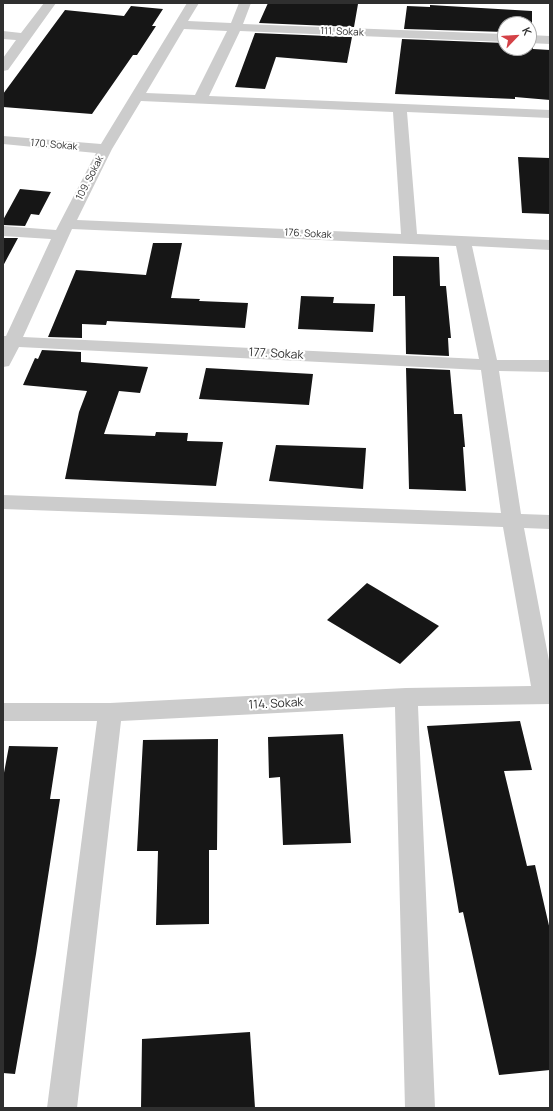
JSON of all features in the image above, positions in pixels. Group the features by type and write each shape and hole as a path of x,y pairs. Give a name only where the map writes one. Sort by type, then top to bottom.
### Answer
{"street":[{"path":"3,67 50,3"},
{"name":"109. Sokak","path":"3,362 8,341 105,149 193,3"},
{"path":"200,99 235,28 245,3"},
{"name":"111. Sokak","path":"180,25 497,38"},
{"path":"3,35 25,37"},
{"path":"537,40 550,40"},
{"path":"136,97 550,114"},
{"path":"400,108 409,239"},
{"name":"170. Sokak","path":"3,140 105,149"},
{"name":"176. Sokak","path":"3,231 64,229 409,239 550,245"},
{"path":"463,241 489,365 512,520 547,695"},
{"name":"177. Sokak","path":"8,341 489,365 550,366"},
{"path":"3,502 550,522"},
{"name":"114. Sokak","path":"3,712 110,712 406,697 547,695"},
{"path":"406,697 420,1108"},
{"path":"62,1108 110,712"}],"building":[{"path":"268,3 358,4 354,27 259,23"},
{"path":"430,5 532,11 532,16 497,16 497,32 404,29 407,6 430,7"},
{"path":"131,6 163,9 152,26 156,26 137,55 133,55 92,114 3,107 3,94 65,10 124,16"},
{"path":"255,33 352,37 347,63 276,57 265,89 235,87"},
{"path":"402,39 497,43 497,56 537,56 537,49 550,50 550,100 515,97 515,99 395,94"},
{"path":"518,157 550,158 550,214 522,213"},
{"path":"20,189 51,192 39,215 31,214 25,226 3,225 3,220"},
{"path":"3,238 18,238 3,266"},
{"path":"153,243 182,243 171,298 248,303 245,328 107,321 106,325 82,324 82,338 48,337 76,270 146,275"},
{"path":"393,256 439,257 440,286 446,286 451,338 448,338 449,356 406,354 405,296 393,296"},
{"path":"301,296 334,297 333,303 375,304 373,332 298,329"},
{"path":"42,350 81,352 81,362 148,367 140,393 119,391 104,434 155,436 156,432 188,433 187,441 223,442 216,486 65,479 79,412 87,391 23,385 35,358 38,359"},
{"path":"206,368 313,374 309,405 199,399"},
{"path":"406,368 450,370 454,414 462,414 465,447 463,447 466,491 409,489"},
{"path":"276,445 366,448 363,489 269,481"},
{"path":"367,583 439,626 400,664 327,620"},
{"path":"520,721 532,770 504,771 527,866 535,865 550,930 550,1070 499,1075 463,912 459,913 427,726"},
{"path":"343,734 351,843 283,845 280,777 269,778 268,737"},
{"path":"218,739 217,850 209,850 209,924 156,925 158,851 137,851 143,740"},
{"path":"9,746 58,747 50,799 60,799 36,954 15,1074 3,1073 3,778"},
{"path":"250,1032 255,1108 141,1108 142,1039"}]}
